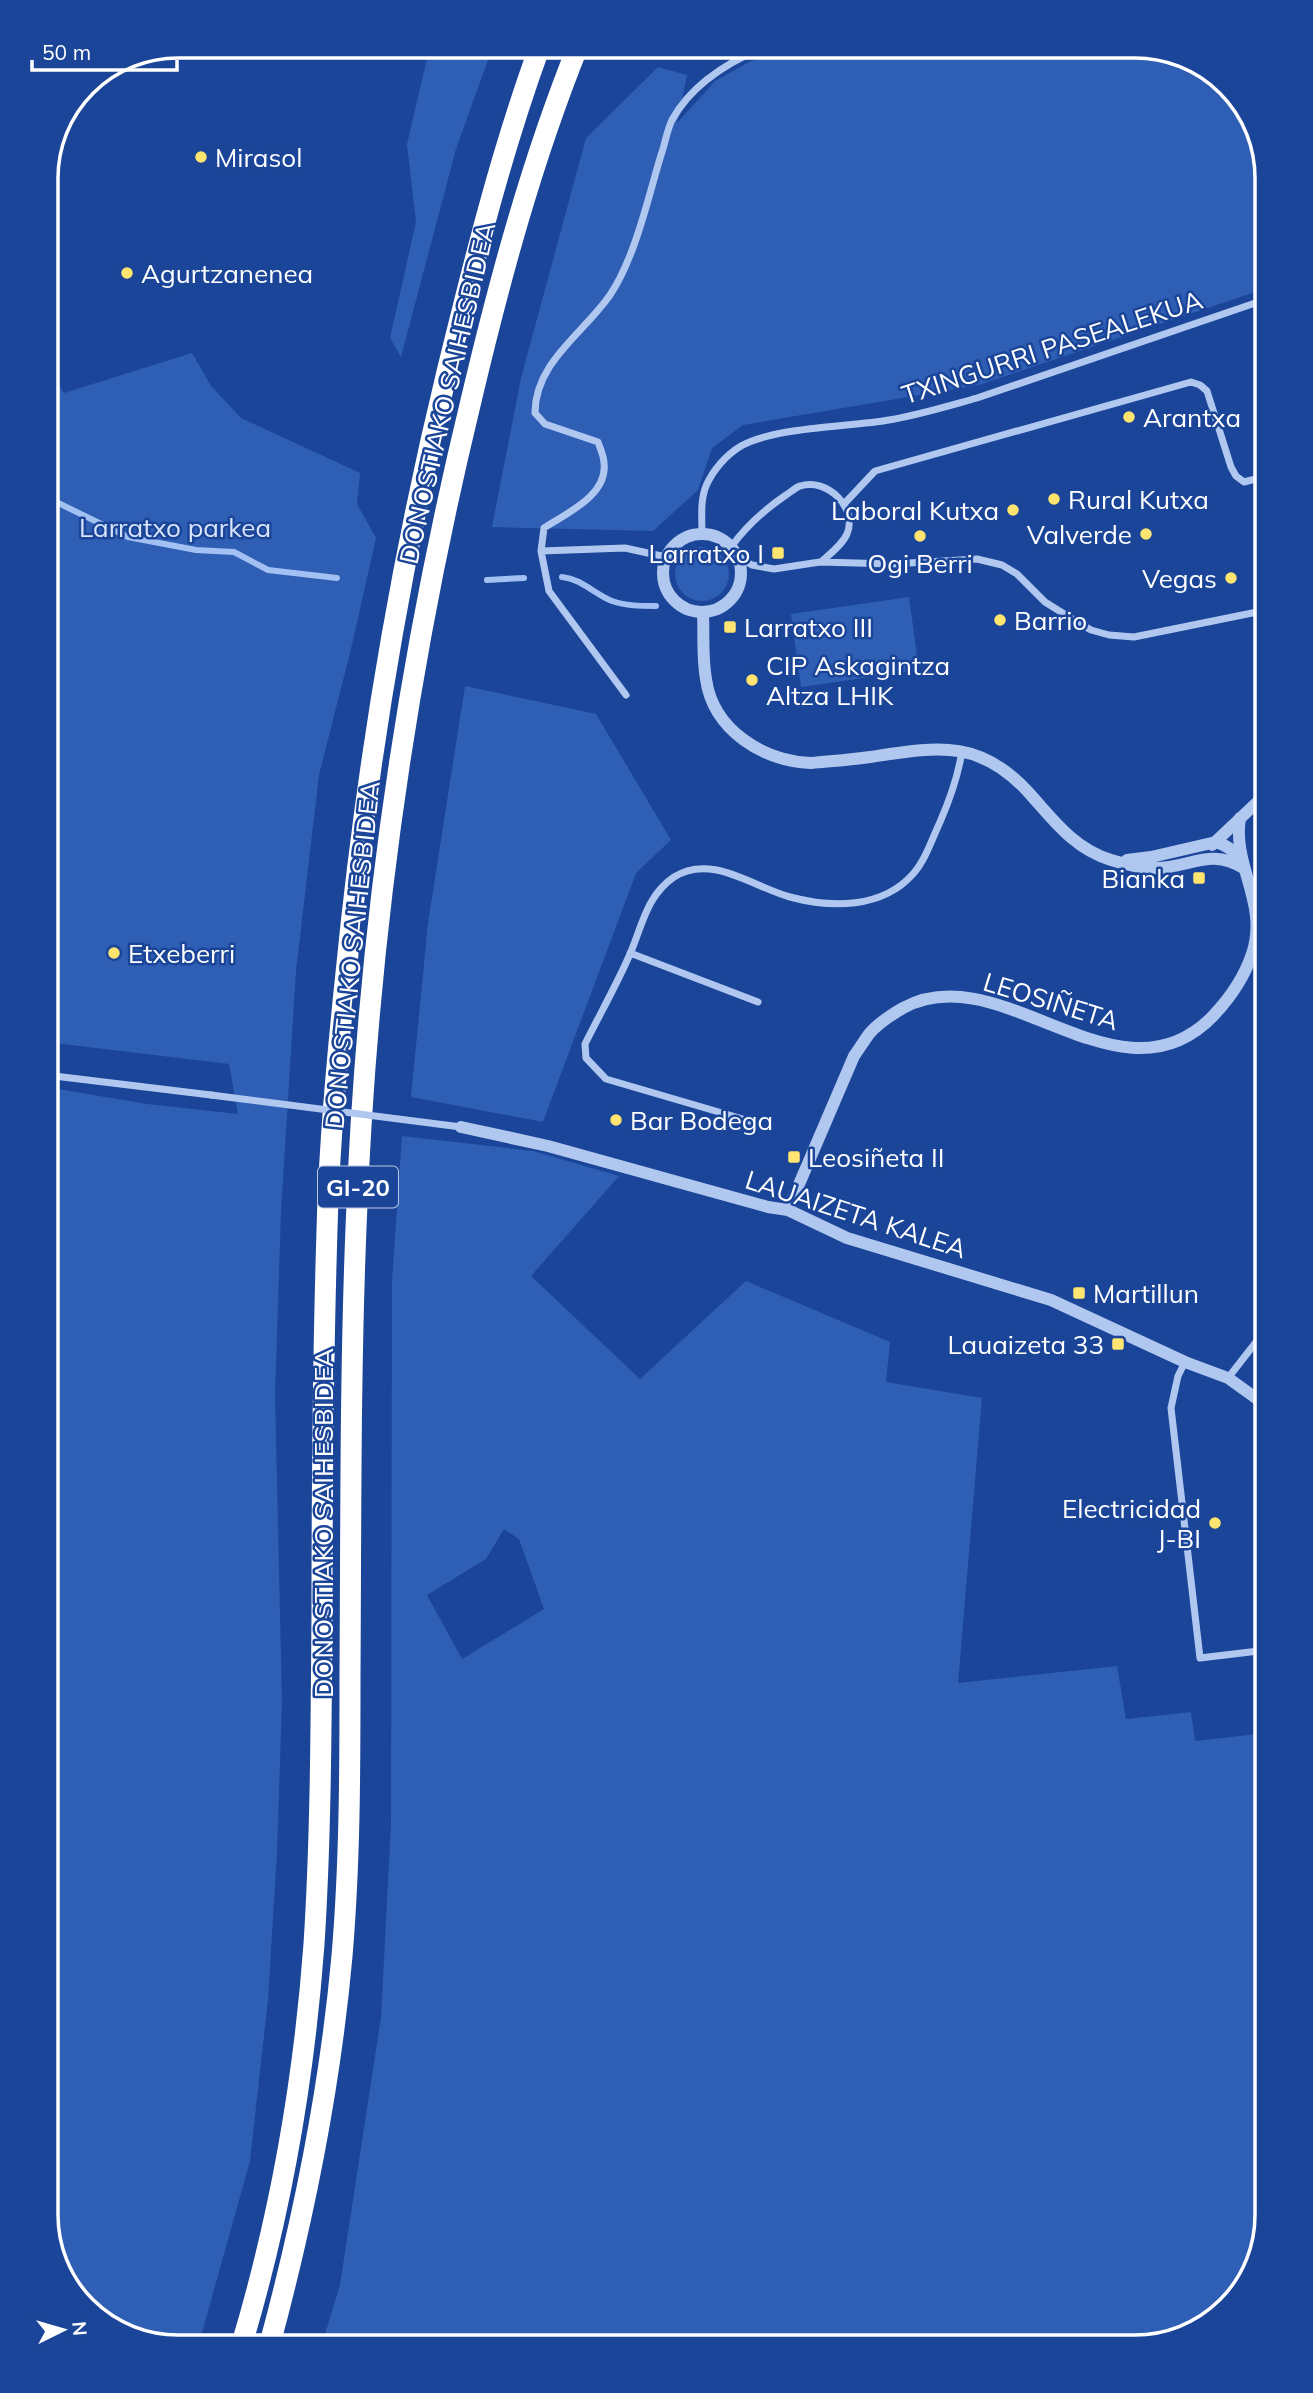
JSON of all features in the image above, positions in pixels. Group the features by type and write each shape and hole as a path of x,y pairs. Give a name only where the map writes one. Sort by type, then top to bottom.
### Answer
{"highway":[{"name":"DONOSTIAKO SAIHESBIDEA","path":"244,2335 285,2161 306,2023 313,1947 321,1761 322,1462 327,1225 338,1054 356,879 393,627 430,443 472,270 536,58"},
{"name":"DONOSTIAKO SAIHESBIDEA","path":"273,2335 293,2261 313,2166 326,2087 342,1950 349,1774 356,1225 364,1080 384,883 409,709 458,451 500,280 529,178 574,58"}],"street":[{"path":"626,695 549,591 541,551 544,528 587,499 601,484 605,463 598,442 545,424 535,413 535,398 552,361 610,295 628,259 672,120 717,69 736,58"},
{"name":"TXINGURRI PASEALEKUA","path":"702,534 702,502 706,486 717,467 742,445 783,434 890,420 941,408 1255,303"},
{"path":"844,503 875,471 1191,382 1207,391 1236,476 1244,482 1255,480"},
{"path":"734,552 752,520 799,486 815,484 844,503 850,521 846,536 835,550 820,562"},
{"path":"734,552 741,570 740,582 727,604 716,611 690,611 678,605 669,595 663,583 666,557 680,540 702,534 713,535 752,565 774,569 820,562 892,564 977,559 1002,565 1023,578 1045,602 1060,612 1091,630 1109,635 1134,637 1255,613"},
{"path":"541,551 625,548 666,557"},
{"path":"703,613 706,679 713,704 729,727 748,744 772,757 791,763 811,764 931,748 962,751 981,756 1002,767 1063,832 1087,850 1114,861 1153,868 1224,858 1245,869"},
{"path":"753,1122 606,1079 586,1058 585,1044 630,953 647,907 675,876 694,868 715,869 788,897 817,903 848,905 874,899 898,888 914,873 926,854 959,775 962,751"},
{"path":"1172,867 1186,857 1209,848 1255,805"},
{"name":"LEOSIÑETA","path":"1240,818 1239,837 1255,905"},
{"path":"1114,861 1151,857 1216,842 1226,845 1237,855 1245,869"},
{"name":"LEOSIÑETA","path":"788,1210 855,1056 870,1033 890,1016 909,1005 942,996 976,1000 1094,1041 1117,1046 1144,1048 1174,1043 1202,1027 1223,1006 1241,981 1255,942"},
{"path":"630,953 758,1002"},
{"name":"LAUAIZETA KALEA","path":"58,1076 461,1127 548,1146 768,1207 788,1210 847,1238 1051,1300 1185,1362 1228,1378 1255,1397"},
{"path":"1228,1378 1255,1344"},
{"path":"1185,1362 1178,1376 1171,1408 1200,1658 1255,1652"}],"green space":[{"path":"427,58 489,58 456,149 401,357 390,338 416,222 407,144"},
{"path":"760,58 1143,58 1174,64 1208,82 1220,93 1231,105 1246,132 1253,154 1255,178 1255,292 979,385 743,425 712,448 698,490 653,531 492,527 521,378 586,138 658,67 687,75 677,123 715,81"},
{"name":"Larratxo parkea","path":"192,353 211,386 241,418 360,473 357,504 376,538 319,775 296,971 281,1212 275,1395 282,1702 268,2000 250,2161 201,2335 154,2333 139,2329 105,2311 98,2305 98,2295 88,2295 82,2288 67,2261 60,2239 58,2216 58,1089 147,1104 238,1114 229,1064 58,1043 58,383 64,393"},
{"path":"702,547 721,555 729,574 721,593 702,601 683,593 675,574 683,555"},
{"path":"909,597 919,670 801,687 791,614"},
{"path":"465,686 596,714 671,840 636,873 543,1122 411,1097 428,923"},
{"path":"402,1136 533,1151 619,1176 531,1276 640,1379 746,1281 890,1342 886,1382 982,1398 958,1683 1117,1666 1126,1719 1191,1712 1195,1741 1255,1734 1255,2216 1251,2246 1235,2282 1208,2311 1195,2319 1159,2333 1136,2335 325,2335 340,2285 381,2017 391,1824 392,1281","holes":["504,1529 519,1539 544,1609 462,1659 427,1595 486,1559"]}],"waterway":[{"path":"58,503 128,537 196,550 234,552 268,570 337,578"},
{"path":"562,577 576,581 617,603 656,606"},
{"path":"487,580 524,578"}],"place":[{"name":"Mirasol","path":"201,157"},
{"name":"Agurtzanenea","path":"127,273"},
{"name":"Arantxa","path":"1129,417"},
{"name":"Rural Kutxa","path":"1054,499"},
{"name":"Laboral Kutxa","path":"1013,510"},
{"name":"Valverde","path":"1146,534"},
{"name":"Ogi Berri","path":"920,536"},
{"name":"Larratxo I","path":"778,553"},
{"name":"Vegas","path":"1231,578"},
{"name":"Barrio","path":"1000,620"},
{"name":"Larratxo III","path":"730,627"},
{"name":"CIP Askagintza Altza LHIK","path":"752,680"},
{"name":"Bianka","path":"1199,878"},
{"name":"Etxeberri","path":"114,953"},
{"name":"Bar Bodega","path":"616,1120"},
{"name":"Leosiñeta II","path":"794,1157"},
{"name":"Martillun","path":"1079,1293"},
{"name":"Lauaizeta 33","path":"1118,1344"},
{"name":"Electricidad J-BI","path":"1215,1523"}]}
